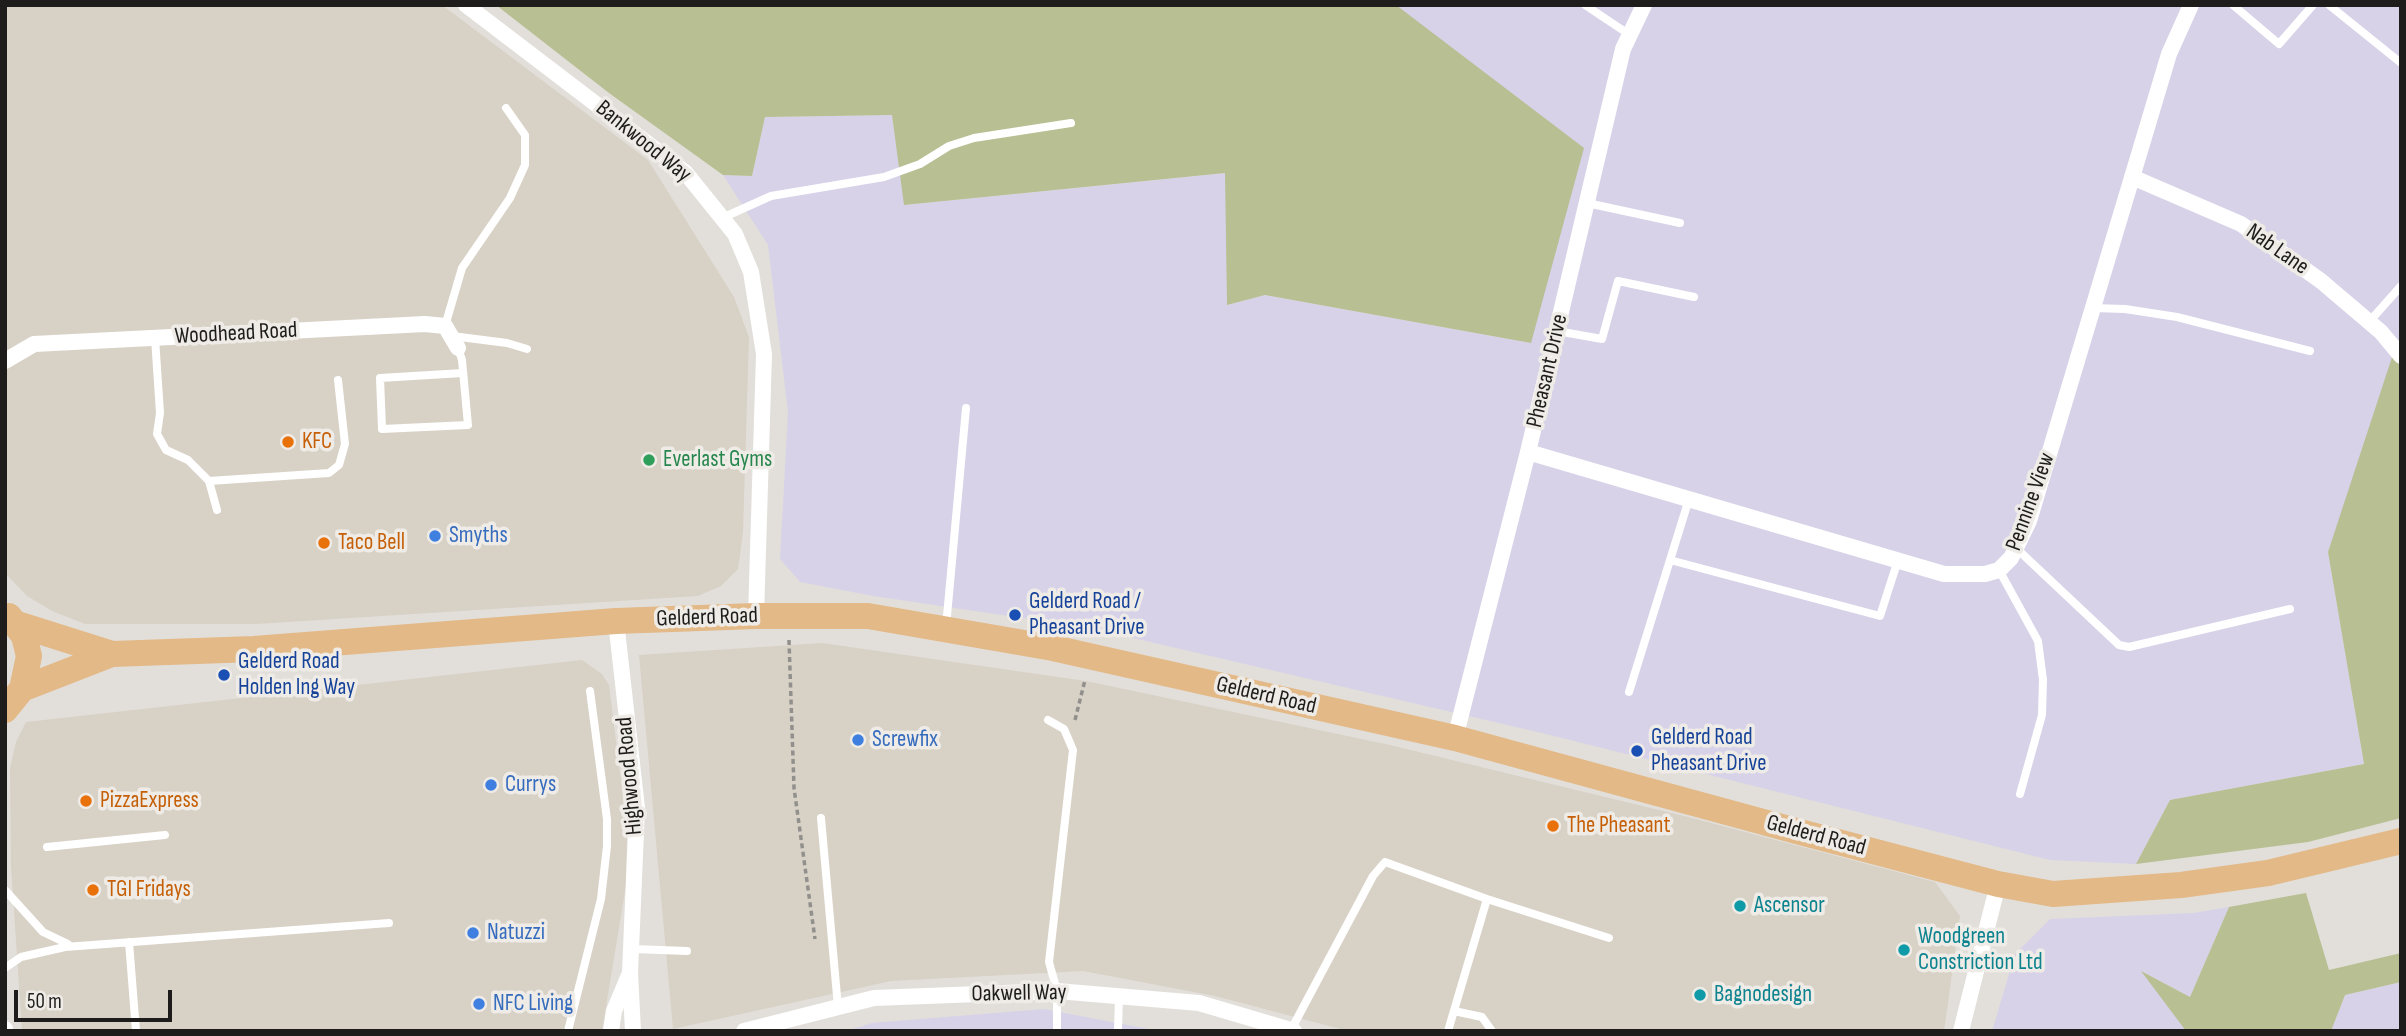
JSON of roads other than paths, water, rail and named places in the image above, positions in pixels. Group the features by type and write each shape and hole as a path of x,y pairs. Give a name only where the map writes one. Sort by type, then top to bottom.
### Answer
{"main road":[{"name":"Gelderd Road","path":"11,618 112,654 254,649 616,621 756,616 868,616 1091,656 1455,738 1998,884 2053,894 2181,885 2268,873 2401,841"},
{"name":"Gelderd Road","path":"10,705 29,656 11,618"},
{"name":"Gelderd Road","path":"10,705 112,654"}],"street":[{"name":"Bankwood Way","path":"466,5 685,172 735,234 751,272 764,354 756,616"},
{"name":"Pheasant Drive","path":"1455,738 1528,452 1623,50 1644,5"},
{"name":"Pennine View","path":"1528,452 1944,574 1985,574 1999,569 2011,558 2029,521 2169,54 2191,5"},
{"name":"Nab Lane","path":"2132,177 2241,224 2321,281 2369,322 2401,356"},
{"name":"Woodhead Road","path":"5,361 34,344 425,324 451,337"},
{"name":"Highwood Road","path":"616,621 637,808 630,973 634,1031"},
{"path":"1961,1031 1998,884"},
{"name":"Highwood Road","path":"611,1031 617,1001 630,973"},
{"name":"Oakwell Way","path":"744,1031 874,998 1057,991 1199,1003 1293,1030"}],"lane":[{"path":"1585,5 1630,35"},
{"path":"2233,5 2279,44 2313,5"},
{"path":"2329,5 2401,63"},
{"path":"463,373 380,378 382,429 468,425 463,373 451,337 462,268 510,198 525,165 525,135 506,108"},
{"path":"722,218 771,196 884,177 920,164 949,146 974,138 1071,123"},
{"path":"1587,203 1680,223"},
{"path":"1557,331 1602,339 1618,281 1694,297"},
{"path":"2369,322 2401,286"},
{"path":"2093,308 2125,309 2178,317 2310,351"},
{"path":"451,337 507,343 527,349"},
{"path":"155,338 160,413 157,434 166,450 188,460 209,481 216,510"},
{"path":"209,481 329,473 339,465 345,444 338,380"},
{"path":"946,630 966,408"},
{"path":"1629,692 1689,499"},
{"path":"2017,548 2119,645 2129,647 2290,609"},
{"path":"1670,560 1880,616 1898,560"},
{"path":"1999,569 2038,641 2043,680 2042,715 2020,794"},
{"path":"568,1031 601,899 607,846 607,819 590,691"},
{"path":"1048,720 1064,729 1073,750 1049,962 1057,991 1057,1031"},
{"path":"821,818 838,1007"},
{"path":"47,847 165,835"},
{"path":"1293,1030 1373,876 1385,862 1487,899 1609,938"},
{"path":"5,890 43,932 69,946"},
{"path":"1448,1031 1487,899"},
{"path":"5,968 21,957 69,946 390,923"},
{"path":"129,942 136,1031"},
{"path":"633,949 687,951"},
{"path":"1118,1031 1119,996"},
{"path":"1454,1011 1482,1017 1492,1031"}],"place":[{"name":"KFC","path":"288,442"},
{"name":"Everlast Gyms","path":"649,460"},
{"name":"Smyths","path":"435,536"},
{"name":"Taco Bell","path":"324,543"},
{"name":"Gelderd Road / Pheasant Drive","path":"1015,615"},
{"name":"Gelderd Road Holden Ing Way","path":"224,675"},
{"name":"Screwfix","path":"858,740"},
{"name":"Gelderd Road Pheasant Drive","path":"1637,751"},
{"name":"Currys","path":"491,785"},
{"name":"PizzaExpress","path":"86,801"},
{"name":"The Pheasant","path":"1553,826"},
{"name":"TGI Fridays","path":"93,890"},
{"name":"Ascensor","path":"1740,906"},
{"name":"Natuzzi","path":"473,933"},
{"name":"Woodgreen Constriction Ltd","path":"1904,950"},
{"name":"Bagnodesign","path":"1700,995"},
{"name":"NFC Living","path":"479,1004"}]}
